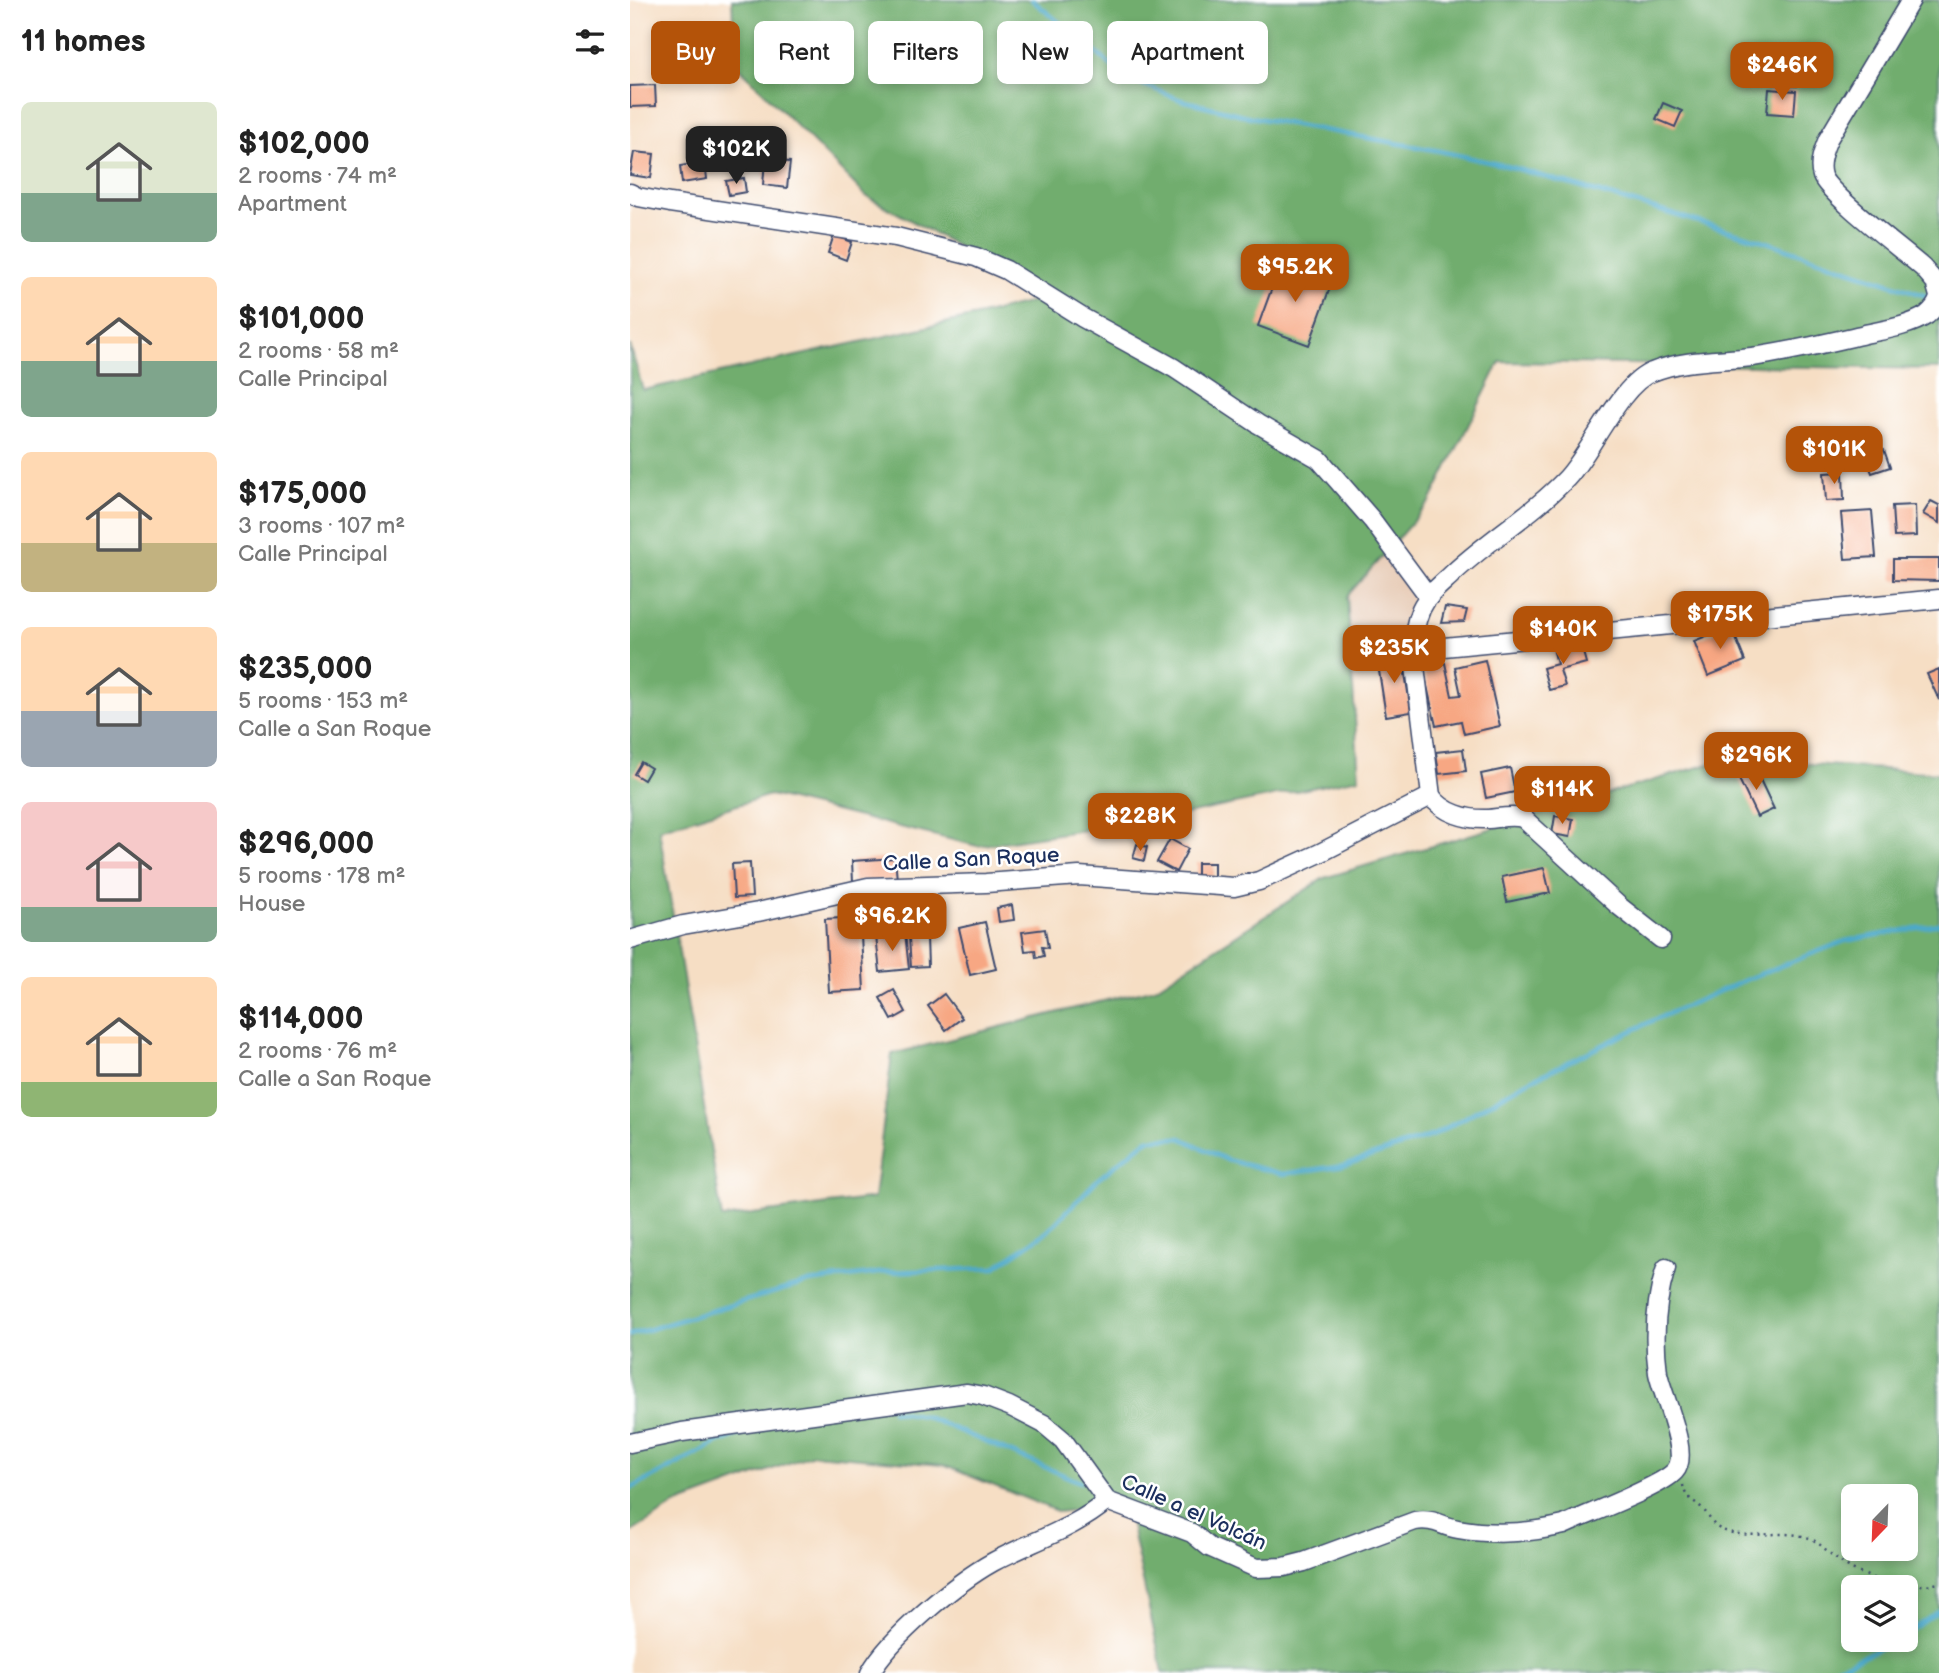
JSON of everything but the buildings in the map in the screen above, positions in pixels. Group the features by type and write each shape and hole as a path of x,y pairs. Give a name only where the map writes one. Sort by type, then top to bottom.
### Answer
{"street":[{"path":"1661,939 1619,906 1522,818 1514,816 1475,819 1458,815 1444,809 1431,796 1413,650 1417,620 1429,597 1490,541 1535,509 1568,477 1641,377 1664,368 1696,361 1788,352 1897,326 1929,313 1939,297 1935,282 1923,268 1828,188 1820,169 1821,156 1828,139 1911,0"},
{"path":"630,194 670,203 896,237 976,257 1006,270 1083,318 1174,368 1258,424 1319,459 1372,520 1429,597"},
{"path":"1413,650 1939,599"},
{"name":"Calle a San Roque","path":"630,940 683,925 758,912 868,887 986,883 1079,876 1216,887 1245,885 1320,853 1431,796"},
{"path":"1666,1268 1656,1301 1654,1324 1658,1375 1679,1444 1680,1460 1677,1469"},
{"name":"Calle a el Volcán","path":"630,1443 682,1432 967,1393 983,1396 1044,1424 1063,1440 1107,1501 1192,1532 1220,1553 1264,1568 1304,1562 1415,1521 1428,1519 1454,1528 1475,1531 1531,1531 1564,1525 1663,1480 1677,1469"},
{"path":"870,1673 902,1633 974,1574 993,1562 1059,1531 1107,1501"}],"path":[{"path":"1677,1469 1687,1498 1701,1507 1721,1529 1764,1536 1808,1537 1852,1569 1880,1580 1913,1585 1939,1583"}],"shaded area":[{"path":"1378,552 1389,560 1410,593 1412,601 1400,647 1343,651 1340,553"}],"green space":[{"path":"732,0 1939,0 1939,369 1500,362 1430,502 1347,596 1359,778 1172,817 977,846 770,795 659,829 722,1218 874,1198 892,1054 1155,988 1324,878 1729,758 1939,773 1939,1673 1163,1673 1126,1503 1059,1512 943,1465 813,1454 675,1505 630,1533 630,345 643,390 981,315 1050,297 866,196 756,84 854,84 854,21 754,21 754,82 740,68 740,21 733,21"}],"waterway":[{"path":"1032,0 1117,70 1137,82 1181,100 1251,117 1440,151 1511,167 1764,241 1935,299"},
{"path":"630,1335 809,1282 886,1272 994,1268 1048,1231 1098,1179 1148,1139 1181,1138 1227,1160 1283,1174 1345,1165 1434,1135 1525,1083 1656,1019 1752,977 1845,941 1939,924"},
{"path":"810,1407 826,1401 842,1403"},
{"path":"892,1411 924,1416 1080,1482"},
{"path":"630,1489 715,1444 750,1430"},
{"path":"1918,1626 1939,1611"},
{"path":"1820,1673 1871,1652"}]}
